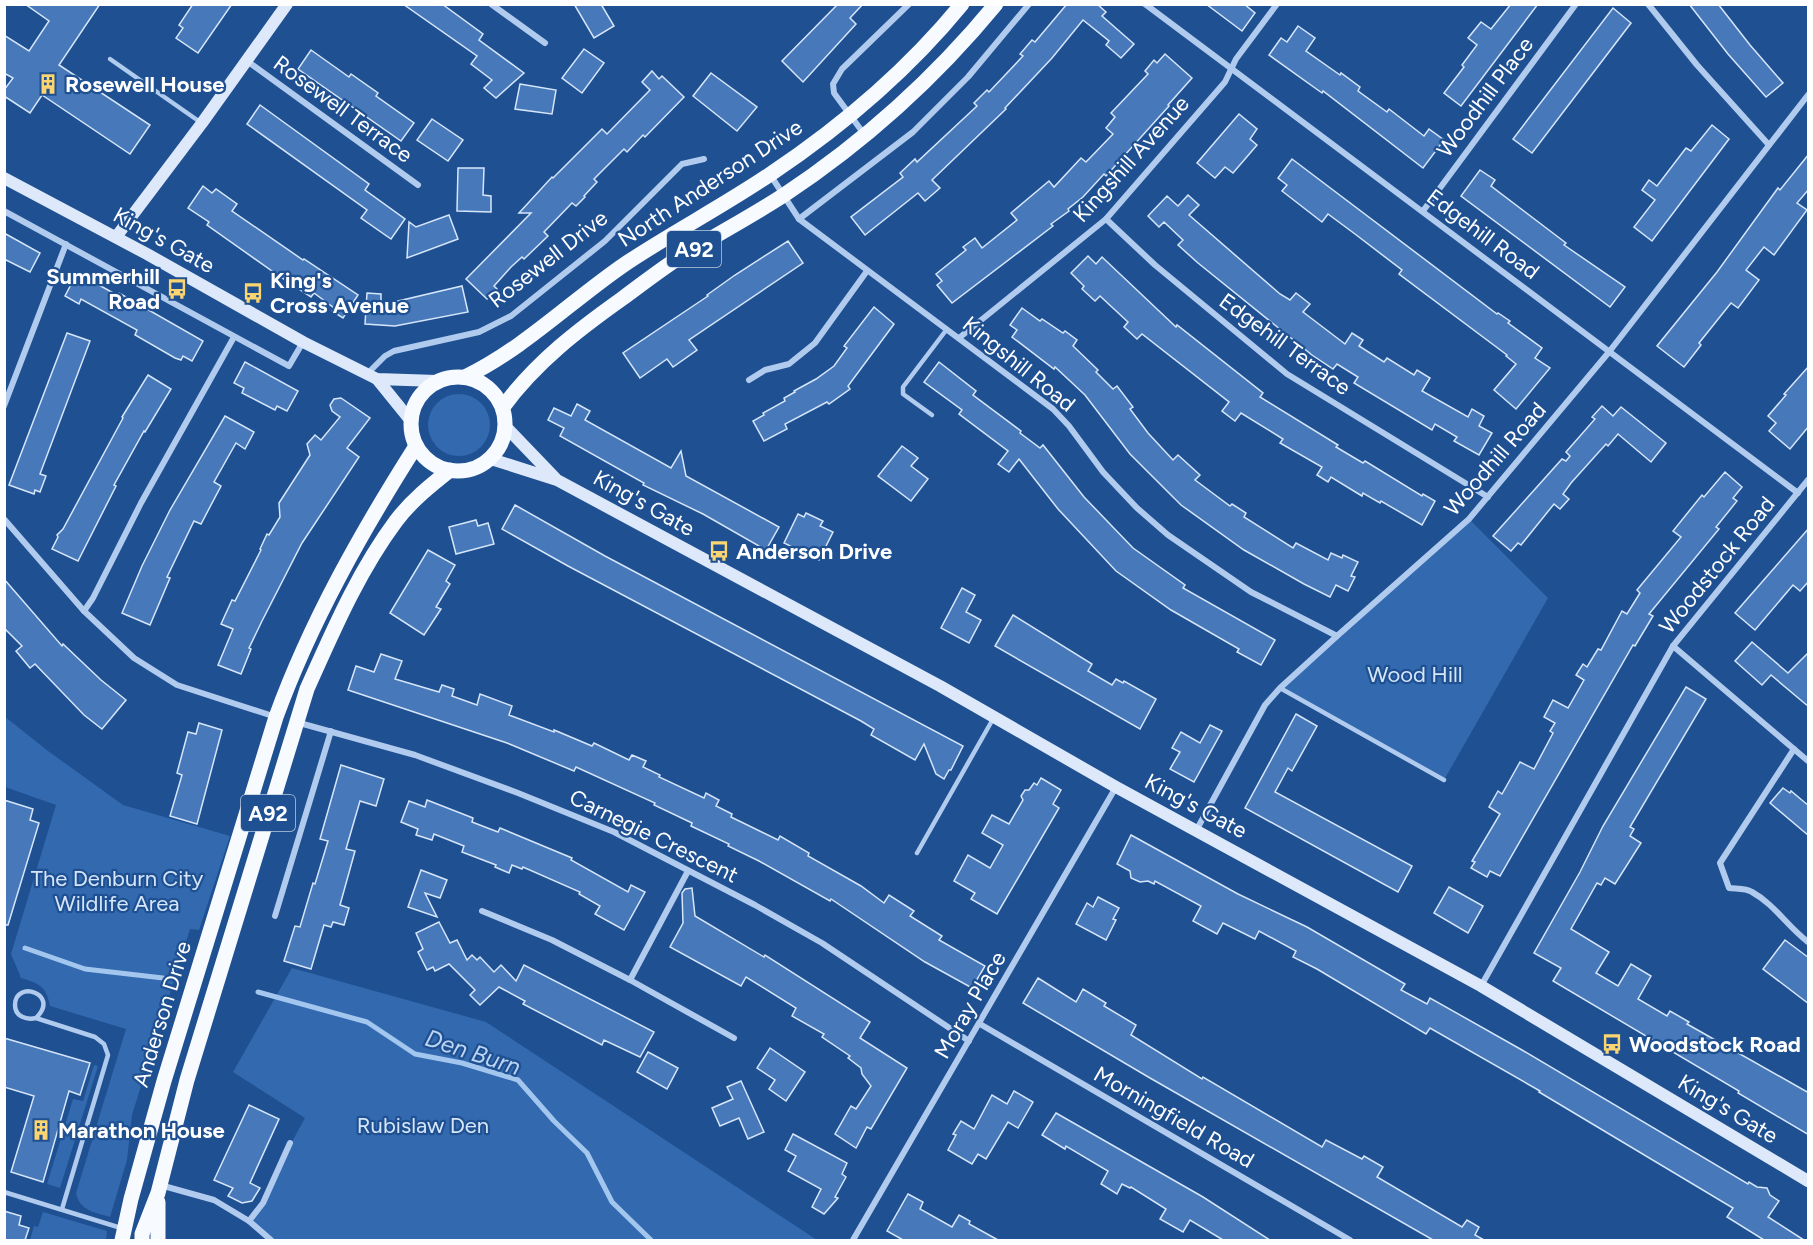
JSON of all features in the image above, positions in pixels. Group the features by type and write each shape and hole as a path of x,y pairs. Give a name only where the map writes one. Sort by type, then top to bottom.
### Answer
{"main road":[{"name":"North Anderson Drive","path":"465,377 514,349 558,313 627,263 770,174 833,130 917,53 962,4"},
{"name":"North Anderson Drive","path":"503,407 538,365 600,314 670,263 783,196 825,167 865,135 914,93 947,60 996,4"},
{"name":"A92","path":"437,381 465,377"},
{"path":"437,381 419,397 412,412 412,433 416,446 430,462 450,470 460,471 476,468 490,459 498,450 506,427 503,407 492,390 484,383 465,377"},
{"name":"Anderson Drive","path":"123,1234 164,1081 276,717 288,685 345,564 416,446"},
{"name":"Anderson Drive","path":"142,1240 159,1189 187,1080 307,689 363,572 396,520 420,495 450,470"},
{"name":"Anderson Drive","path":"158,1240 159,1189"}],"street":[{"path":"116,237 202,123 287,4"},
{"path":"491,4 545,43"},
{"path":"865,135 834,93 833,84 837,76 909,4"},
{"path":"799,219 914,132 968,77 1029,4"},
{"name":"Edgehill Road","path":"1145,4 1798,493"},
{"name":"Kingshill Avenue","path":"959,338 1106,219 1225,82 1232,68 1277,4"},
{"name":"Woodhill Place","path":"1423,211 1576,4"},
{"path":"1648,4 1697,65 1769,145"},
{"name":"Rosewell Terrace","path":"247,61 418,185"},
{"name":"Woodhill Road","path":"1197,829 1265,705 1280,688 1337,636 1469,519 1609,352 1809,95"},
{"name":"Rosewell Drive","path":"372,376 385,356 394,351 479,332 511,316 605,241 682,164 704,159"},
{"name":"Kingshill Road","path":"770,174 799,219 1053,409 1069,426 1103,472 1168,536 1251,592 1337,636"},
{"name":"King's Gate","path":"4,178 116,237 303,342 372,376 437,381"},
{"path":"4,211 289,366 303,342"},
{"name":"Edgehill Terrace","path":"1106,219 1155,266 1287,374 1488,497"},
{"path":"4,406 66,244"},
{"path":"749,380 765,370 789,364 815,344 867,272"},
{"path":"84,611 93,598 141,502 234,337"},
{"name":"King's Gate","path":"372,376 411,421"},
{"name":"King's Gate","path":"506,427 557,480"},
{"name":"King's Gate","path":"490,459 557,480 995,717 1116,787 1197,829 1480,986 1809,1181"},
{"name":"Woodstock Road","path":"1480,986 1673,646 1809,480"},
{"path":"4,519 84,611 134,658 177,686 276,717"},
{"path":"1673,646 1809,761"},
{"name":"Carnegie Crescent","path":"296,722 415,755 614,832 822,943 969,1041"},
{"path":"275,915 331,731"},
{"path":"1794,749 1720,863 1729,888 1751,891 1776,910 1797,934 1809,942"},
{"name":"Moray Place","path":"853,1240 1116,787"},
{"path":"630,980 688,870"},
{"path":"482,911 552,940 734,1038"},
{"name":"Morningfield Road","path":"980,1024 1350,1240"},
{"path":"249,1221 262,1203 290,1143"},
{"path":"159,1189 214,1200 249,1221 271,1240"}],"lane":[{"path":"110,59 202,123"},
{"path":"932,415 903,394 903,387 947,329"},
{"path":"1280,688 1444,780"},
{"path":"917,853 995,717"},
{"path":"36,1018 42,1012 44,1005 42,998 30,990 22,992 15,1005 22,1017 29,1020 36,1018 95,1037 104,1044 108,1055 62,1209"},
{"path":"4,1191 62,1209 123,1234"}],"green space":[{"path":"459,394 476,399 481,403 485,408 490,425 485,442 481,447 476,451 459,456 442,451 437,447 433,442 428,425 433,408 437,403 442,399"},
{"name":"Wood Hill","path":"1469,519 1548,598 1444,780 1280,688"},
{"name":"The Denburn City Wildlife Area","path":"4,716 123,805 230,836 199,930 190,929 132,1115 127,1160 110,1217 84,1207 76,1193 126,1029 50,1006 41,987 21,978 11,954 56,805 5,787"},
{"name":"Rubislaw Den","path":"292,968 486,1022 817,1240 271,1240 249,1221 265,1197 305,1118 233,1072"},
{"path":"94,1065 98,1066 60,1188 47,1184 73,1099 83,1101"},
{"path":"43,1212 107,1231 106,1240 30,1240 34,1226 38,1227"}],"building":[{"name":"Rosewell House","path":"25,4 100,4 59,65 150,125 130,154 42,95 30,113 4,96 4,90 13,78 4,73 4,35 29,51 49,21"},
{"path":"193,4 232,4 198,53 176,38 183,28 179,25"},
{"path":"403,4 442,4 483,34 479,40 524,73 496,98 484,88 492,80 471,64 477,56"},
{"path":"574,4 601,4 614,26 594,38"},
{"path":"838,4 863,4 850,18 856,24 803,82 782,61"},
{"path":"1067,4 1097,4 1106,12 1102,16 1134,44 1121,58 1106,45 1109,41 1083,20 1006,109 932,180 940,188 925,201 918,193 865,235 851,217 903,177 900,173 915,159 917,162 977,106 974,103 987,90 989,92 1023,56 1020,54 1032,40 1035,42"},
{"path":"1206,4 1244,4 1255,13 1242,31"},
{"path":"1511,4 1538,4 1461,106 1444,93 1477,45 1468,38 1481,22 1491,29"},
{"path":"1689,4 1718,4 1783,83 1766,97 1728,54"},
{"path":"1613,8 1631,23 1532,153 1513,139"},
{"path":"1298,26 1315,38 1306,51 1340,75 1341,73 1360,87 1358,91 1387,112 1389,109 1424,136 1429,129 1444,140 1423,168 1323,91 1322,93 1269,55 1281,38 1287,42"},
{"path":"584,49 604,63 582,93 562,78"},
{"path":"311,50 349,77 351,74 378,93 376,96 414,123 401,141 298,69"},
{"path":"1165,54 1192,78 1169,106 1106,176 1104,174 1083,197 1068,209 1069,211 1051,224 1053,226 952,303 937,285 942,281 936,274 966,250 963,247 975,238 982,248 1017,220 1011,213 1049,181 1054,187 1081,158 1086,162 1113,134 1106,128 1115,117 1111,113 1148,74 1145,71 1154,60 1157,63"},
{"path":"652,71 659,79 662,76 684,97 645,137 643,135 627,152 624,149 594,179 597,182 585,197 576,206 572,203 544,232 548,236 524,259 522,257 511,267 494,286 497,289 487,299 466,279 531,213 519,213 552,177 602,129 607,134 650,90 642,82"},
{"path":"711,73 757,107 737,131 693,96"},
{"path":"520,84 556,90 552,114 515,109"},
{"path":"260,105 369,184 365,190 405,219 391,239 361,218 367,210 247,124"},
{"path":"1239,114 1257,129 1250,139 1257,145 1233,173 1225,167 1215,178 1197,163"},
{"path":"432,119 463,140 448,161 417,140"},
{"path":"1712,125 1729,139 1652,241 1634,227 1655,200 1642,190 1649,180 1657,186 1686,148 1691,151"},
{"path":"1809,154 1809,189 1797,203 1807,210 1774,255 1764,247 1746,270 1759,280 1738,308 1731,303 1699,343 1701,345 1684,367 1657,346 1717,272 1778,188 1780,190"},
{"path":"1292,159 1497,314 1510,321 1508,323 1542,348 1535,358 1550,368 1516,409 1494,390 1516,364 1399,274 1402,270 1328,214 1322,222 1282,191 1287,185 1278,178"},
{"path":"458,168 484,168 483,195 491,196 491,212 457,211"},
{"path":"1480,170 1495,180 1491,186 1566,243 1564,245 1625,287 1610,307 1461,196"},
{"path":"203,186 212,193 216,189 237,204 232,211 358,295 343,318 332,311 334,308 314,293 311,297 279,276 207,225 209,222 188,208"},
{"path":"1188,195 1199,205 1189,215 1280,294 1290,300 1296,293 1310,304 1303,312 1345,344 1352,333 1363,340 1359,346 1384,362 1387,358 1414,375 1417,370 1430,378 1422,391 1468,417 1472,409 1484,416 1479,426 1492,433 1479,455 1454,441 1457,437 1435,424 1432,430 1354,383 1358,377 1337,364 1333,369 1312,355 1198,263 1178,245 1183,240 1164,222 1159,227 1148,216 1167,196 1178,206"},
{"path":"449,215 458,239 407,258 409,222 416,227"},
{"path":"4,233 40,253 30,272 4,259"},
{"path":"788,241 803,263 689,340 697,350 673,367 667,359 640,378 623,353"},
{"path":"1088,256 1096,264 1102,257 1176,327 1177,325 1263,393 1260,397 1338,445 1336,447 1363,463 1365,461 1422,496 1423,494 1435,501 1422,525 1381,501 1380,503 1363,493 1362,496 1331,477 1328,482 1317,475 1322,467 1280,443 1283,439 1241,413 1235,421 1222,411 1229,402 1142,334 1137,339 1124,327 1128,322 1100,296 1095,301 1082,289 1084,286 1071,273"},
{"path":"77,273 117,295 119,293 203,341 192,361 183,356 181,360 175,358 135,335 137,330 81,299 79,304 65,296"},
{"path":"462,286 468,312 395,326 365,324 367,293 381,294 381,305"},
{"path":"874,307 894,324 848,386 850,389 829,404 827,402 785,424 787,429 764,441 753,421 834,366 847,348 844,346"},
{"path":"1022,308 1040,321 1042,319 1077,340 1073,346 1098,370 1096,372 1113,389 1117,386 1133,407 1130,409 1148,433 1173,460 1178,455 1200,475 1195,480 1230,506 1232,504 1246,513 1244,517 1293,548 1296,543 1328,560 1331,553 1342,558 1343,555 1358,562 1351,576 1355,577 1348,591 1336,585 1330,597 1304,584 1244,550 1181,505 1130,454 1085,395 1055,367 1054,369 1012,337 1017,330 1010,325"},
{"path":"67,333 90,341 40,474 46,476 40,492 35,490 34,494 9,485"},
{"path":"245,362 298,391 287,411 277,406 275,410 242,393 244,388 234,383"},
{"path":"939,362 976,391 973,395 1021,431 1020,433 1040,448 1043,445 1084,497 1133,548 1185,585 1183,588 1275,640 1261,665 1237,652 1239,649 1171,610 1116,571 1058,509 1019,459 1009,472 998,464 1008,451 959,414 962,410 924,382"},
{"path":"1809,366 1809,426 1790,449 1769,431 1776,423 1768,416"},
{"path":"148,375 171,389 114,485 116,486 78,561 52,549 57,535 63,529 122,417"},
{"path":"341,398 370,418 347,448 359,457 302,543 249,648 251,649 241,674 218,665 233,629 221,624 232,600 235,601 267,534 269,535 280,517 279,503 310,455 307,444 315,435 321,440 340,417 332,411 330,405 334,399"},
{"path":"577,404 590,411 585,420 671,468 681,451 686,476 779,527 766,550 703,514 643,485 644,483 560,436 564,428 548,420 554,408 571,416"},
{"path":"1602,406 1613,416 1621,407 1666,443 1651,462 1618,434 1571,483 1563,494 1569,499 1560,509 1554,504 1521,545 1518,543 1511,551 1493,536 1562,459 1566,461 1570,456 1566,452 1595,419 1592,417"},
{"path":"225,416 254,432 245,449 236,443 214,482 221,486 201,524 194,521 167,577 170,578 150,625 122,613 170,510"},
{"path":"902,446 918,458 911,466 928,479 911,501 878,476"},
{"path":"1725,472 1742,487 1733,498 1737,501 1716,527 1719,529 1649,614 1653,616 1635,646 1633,645 1500,876 1490,871 1487,877 1471,868 1475,862 1472,861 1500,814 1489,807 1498,791 1502,794 1520,762 1534,769 1553,733 1550,731 1555,723 1544,717 1553,700 1568,708 1584,680 1576,675 1583,664 1587,667 1598,649 1601,650 1622,611 1627,614 1640,593 1637,590 1681,537 1673,531 1702,495 1704,497"},
{"path":"515,505 605,556 963,746 951,770 944,779 936,774 924,744 915,760 871,735 874,729 861,721 502,529"},
{"path":"806,513 823,521 820,526 833,532 819,560 784,543 798,514 804,517"},
{"path":"476,520 478,526 488,523 494,544 456,554 449,527"},
{"path":"1809,528 1809,581 1800,591 1793,585 1755,630 1735,613"},
{"path":"428,550 455,565 446,581 450,584 436,607 441,609 424,635 390,613"},
{"path":"4,579 62,646 63,644 126,700 102,729 84,715 35,664 30,668 16,651 22,646 4,628"},
{"path":"962,588 975,595 966,612 981,620 969,643 941,628"},
{"path":"1013,615 1092,664 1088,671 1112,685 1116,679 1123,683 1124,681 1156,699 1140,729 995,646"},
{"path":"1752,642 1788,673 1809,652 1809,707 1771,675 1762,685 1735,661"},
{"path":"381,654 402,661 395,679 439,692 442,685 454,689 452,696 477,705 480,694 512,706 509,715 592,746 594,743 629,760 632,755 646,761 643,767 660,775 659,777 704,798 706,793 719,800 716,806 732,814 731,817 778,840 780,836 809,853 808,856 861,886 884,903 889,895 914,911 910,916 942,936 939,940 985,966 972,988 925,962 831,899 830,901 728,846 729,844 691,826 692,823 654,805 655,803 576,767 574,771 507,743 348,690 356,666 374,672"},
{"path":"1686,687 1706,699 1630,827 1634,829 1630,836 1641,843 1615,884 1605,878 1601,885 1597,883 1571,929 1609,952 1596,973 1618,986 1631,964 1651,976 1638,999 1667,1016 1670,1011 1689,1022 1687,1024 1809,1093 1809,1135 1553,981 1561,968 1534,953 1603,826"},
{"path":"1296,714 1317,726 1292,771 1288,768 1275,792 1412,866 1398,892 1245,808"},
{"path":"199,723 222,730 197,824 170,816 182,775 177,773 188,732 196,734"},
{"path":"1210,725 1222,731 1194,782 1170,769 1180,752 1172,748 1181,732 1200,743"},
{"path":"341,765 384,779 376,806 360,801 346,849 355,851 340,905 349,908 344,925 333,922 331,927 324,925 311,969 284,961 295,926 300,927 328,841 320,839"},
{"path":"1041,778 1061,790 1053,804 1059,808 997,914 971,899 975,893 954,881 968,855 990,868 1003,845 982,833 992,815 1009,824 1023,800 1021,796 1025,790 1029,790 1034,783 1037,785"},
{"path":"1783,788 1790,793 1791,791 1809,806 1809,836 1770,803"},
{"path":"4,800 33,809 30,820 39,823 8,925 4,925"},
{"path":"427,800 473,818 472,822 498,832 500,828 572,858 571,860 628,892 631,885 645,892 624,930 595,914 600,906 579,894 580,892 523,867 522,869 512,865 509,873 495,867 496,865 462,852 464,846 434,834 432,840 416,835 418,829 401,822 409,801 425,807"},
{"path":"1131,835 1238,894 1307,927 1405,984 1401,990 1427,1004 1430,998 1748,1184 1749,1182 1757,1187 1767,1188 1770,1195 1779,1201 1768,1217 1804,1240 1764,1240 1727,1217 1733,1208 1540,1091 1430,1028 1426,1034 1293,957 1296,951 1259,931 1255,939 1223,923 1217,934 1193,921 1201,906 1155,881 1154,884 1131,878 1130,871 1117,864"},
{"path":"421,870 447,880 440,898 425,893 437,917 408,907"},
{"path":"1449,887 1483,906 1468,933 1434,913"},
{"path":"692,888 695,916 764,957 765,955 870,1022 860,1038 907,1068 871,1129 867,1127 856,1148 835,1134 851,1106 856,1109 871,1086 862,1074 861,1068 848,1058 850,1056 822,1037 824,1034 792,1016 796,1008 746,977 741,986 670,947 683,923 682,893 685,889"},
{"path":"1098,897 1119,908 1106,940 1076,924 1087,903 1093,907"},
{"path":"439,922 450,943 457,940 467,960 472,955 477,960 480,957 494,972 501,965 516,981 524,965 654,1032 640,1057 604,1040 602,1045 523,1004 525,1001 499,987 480,1005 470,995 475,990 449,964 435,971 433,967 427,970 418,952 423,949 416,933"},
{"path":"1785,940 1809,958 1809,1004 1763,969"},
{"path":"1038,978 1076,1002 1083,989 1106,1003 1104,1006 1136,1025 1131,1035 1202,1079 1203,1077 1322,1147 1326,1140 1362,1159 1364,1156 1383,1167 1377,1177 1462,1227 1467,1220 1479,1227 1475,1235 1484,1240 1433,1240 1150,1078 1023,1003"},
{"name":"Marathon House","path":"4,1038 90,1063 80,1095 69,1091 43,1182 11,1172 34,1096 4,1087"},
{"path":"770,1048 805,1072 786,1101 769,1089 775,1080 757,1068"},
{"path":"648,1052 678,1068 667,1089 637,1072"},
{"path":"741,1081 764,1132 748,1139 739,1118 720,1126 712,1108 733,1099 727,1087"},
{"path":"1014,1091 1033,1102 1018,1128 1008,1122 986,1159 978,1154 972,1164 948,1150 956,1135 953,1134 961,1121 974,1129 992,1095 1007,1104"},
{"path":"249,1105 279,1119 250,1183 260,1188 252,1201 242,1203 228,1196 233,1188 214,1180"},
{"path":"1056,1113 1203,1197 1270,1240 1223,1240 1190,1220 1183,1232 1160,1219 1166,1209 1131,1187 1122,1184 1117,1194 1101,1184 1108,1171 1066,1146 1065,1149 1042,1135"},
{"path":"793,1134 847,1163 842,1174 846,1177 835,1197 838,1198 824,1214 812,1207 821,1189 788,1171 796,1156 785,1150"},
{"path":"908,1194 923,1202 920,1209 952,1227 959,1215 970,1221 969,1224 998,1240 903,1240 887,1231"},
{"path":"4,1211 21,1216 19,1225 29,1228 25,1240 4,1240"}],"waterway":[{"name":"Den Burn","path":"25,948 85,969 163,978"},
{"name":"Den Burn","path":"258,992 367,1022 415,1054 462,1063 518,1080 554,1121 587,1153 612,1202 651,1240"}],"place":[{"name":"Rosewell House","path":"48,84"},
{"name":"Summerhill Road","path":"177,289"},
{"name":"King's Cross Avenue","path":"253,293"},
{"name":"Anderson Drive","path":"719,551"},
{"name":"Woodstock Road","path":"1612,1044"},
{"name":"Marathon House","path":"41,1130"}]}
